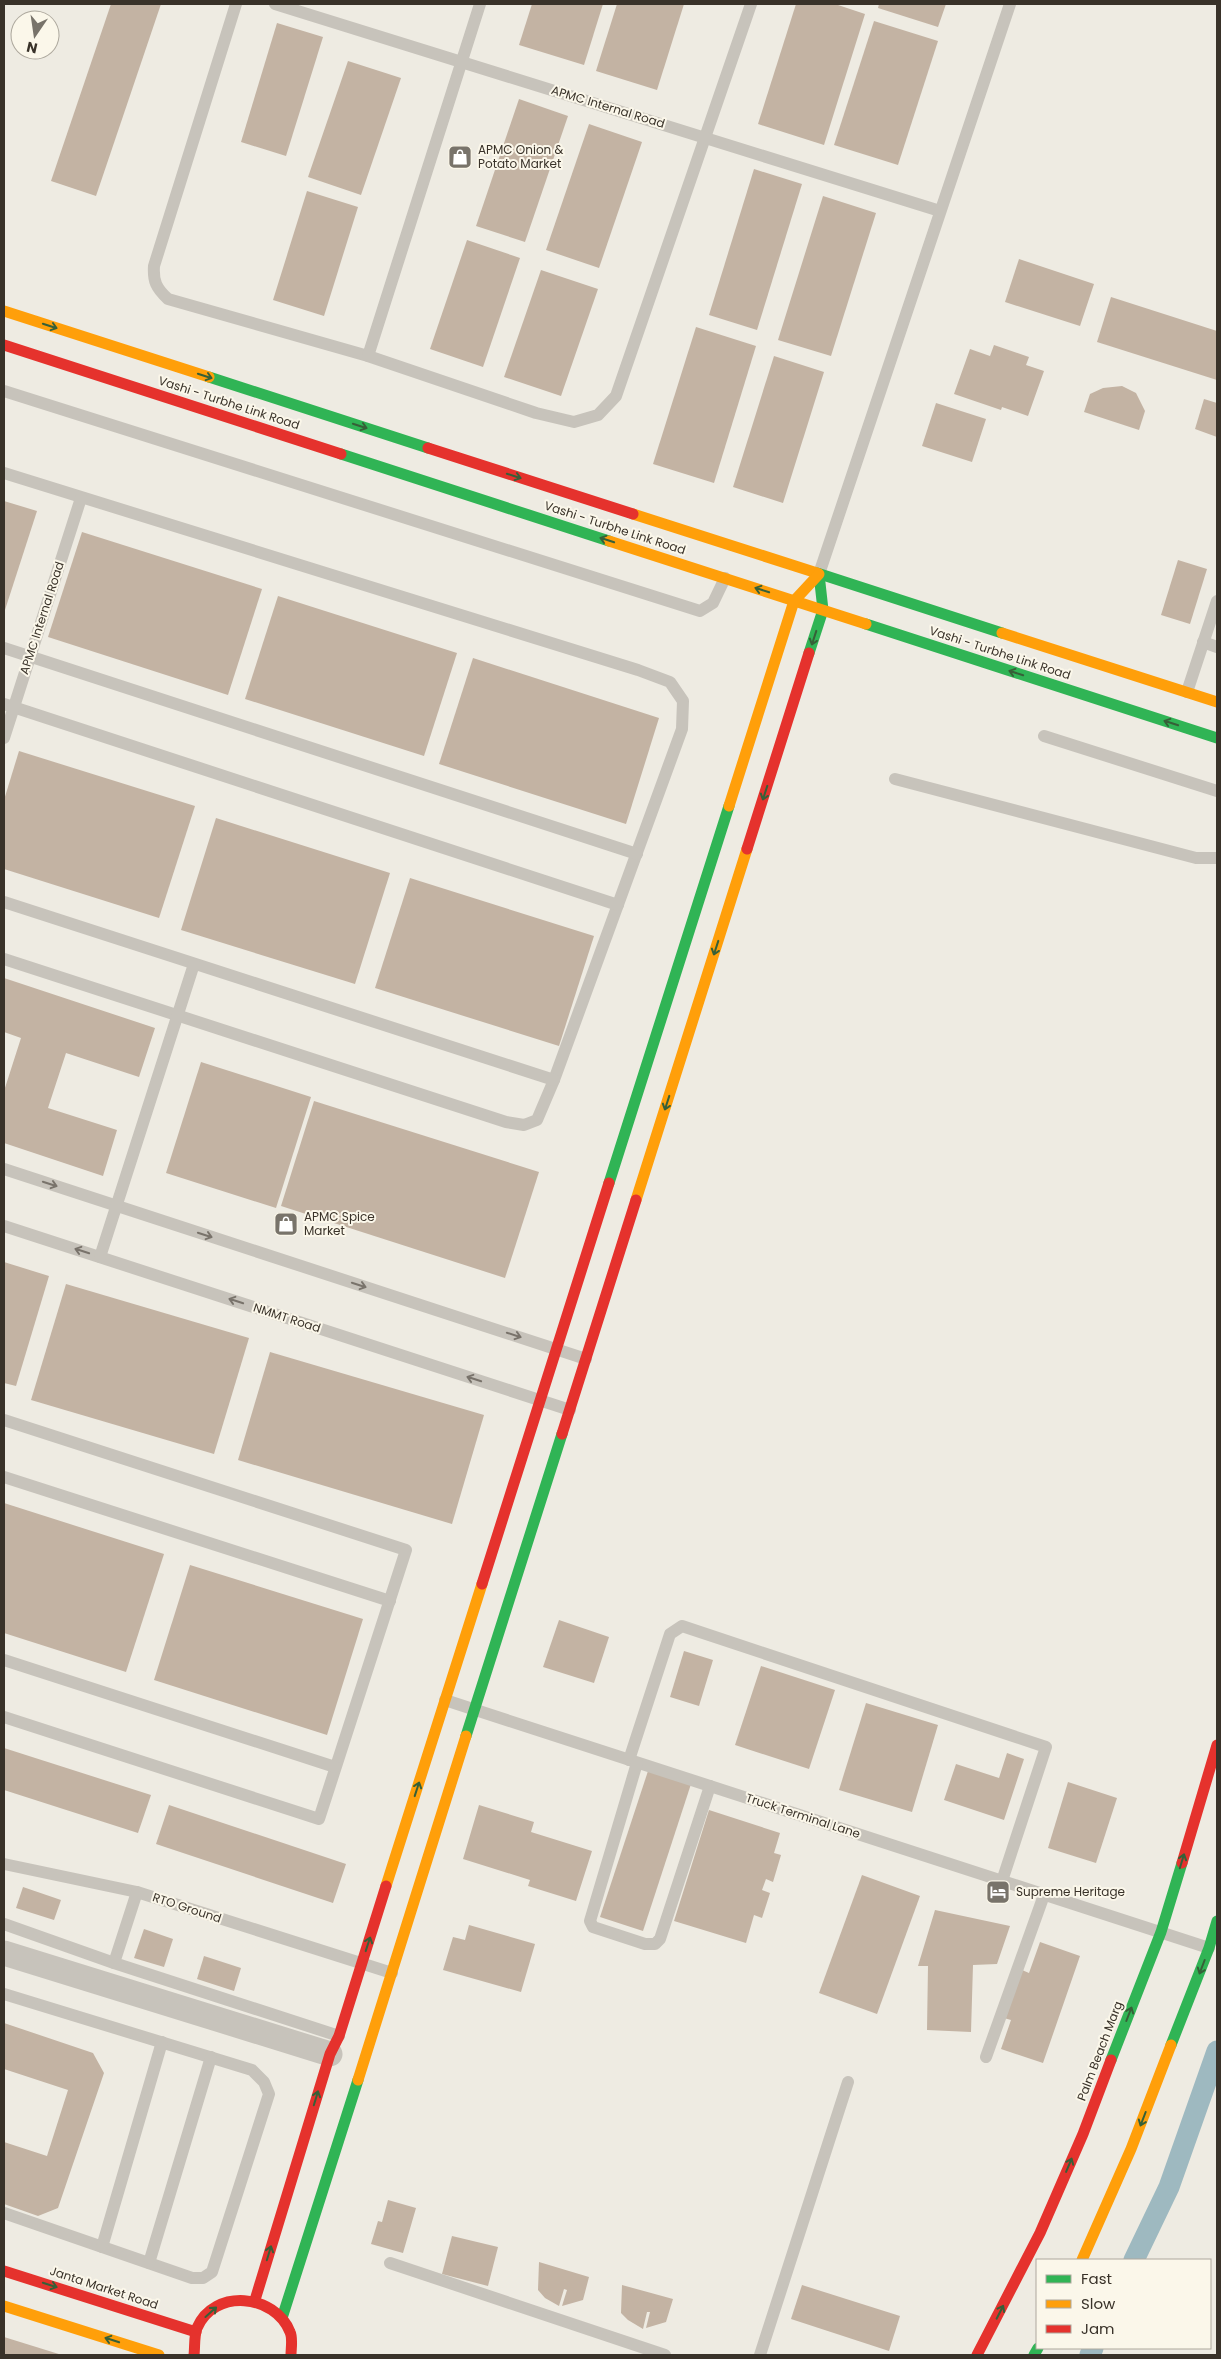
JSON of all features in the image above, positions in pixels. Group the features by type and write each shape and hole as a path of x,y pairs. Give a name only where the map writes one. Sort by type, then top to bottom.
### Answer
{"main road":[{"name":"Vashi - Turbhe Link Road","path":"4,311 1217,702"},
{"name":"Vashi - Turbhe Link Road","path":"4,345 1217,738"},
{"path":"255,2300 334,2045 362,1964 794,601 819,574"},
{"path":"282,2318 823,610 819,574"},
{"name":"Palm Beach Marg","path":"977,2355 1040,2233 1083,2134 1160,1932 1217,1745"},
{"path":"1082,2259 1131,2149 1209,1948 1217,1921"},
{"name":"Janta Market Road","path":"4,2270 196,2332"},
{"path":"194,2355 196,2332 201,2321 219,2305 243,2298 255,2300 270,2307 282,2318 290,2333 291,2355"},
{"path":"4,2306 159,2355"}],"street":[{"path":"4,1953 334,2045"}],"lane":[{"path":"236,4 154,266 154,279 158,290 168,299 368,356 536,413 574,422 598,415 616,396 751,4"},
{"name":"APMC Internal Road","path":"275,4 940,211"},
{"path":"368,356 480,4"},
{"path":"819,574 1010,4"},
{"path":"4,391 700,611 714,603 724,578"},
{"path":"4,473 670,682 683,701 682,729 554,1080 537,1120 524,1125 506,1122 4,959"},
{"name":"APMC Internal Road","path":"4,738 9,706 30,656 81,498"},
{"path":"1187,692 1217,601"},
{"path":"1204,642 1217,647"},
{"path":"4,648 637,854"},
{"path":"9,706 618,905"},
{"path":"1044,736 1217,791"},
{"path":"895,779 1196,858 1217,858"},
{"path":"4,902 554,1080"},
{"path":"100,1257 194,964"},
{"path":"4,1169 586,1359"},
{"name":"NMMT Road","path":"4,1226 570,1410"},
{"path":"4,1420 406,1550 319,1818 4,1716"},
{"path":"4,1476 390,1601"},
{"path":"710,1786 660,1939 655,1944 645,1944 594,1927 590,1921 633,1761 670,1634 682,1626 1046,1747 1002,1881"},
{"path":"4,1660 336,1767"},
{"name":"Truck Terminal Lane","path":"445,1700 1209,1948"},
{"path":"4,1864 137,1892"},
{"name":"RTO Ground","path":"114,1963 137,1892 392,1973"},
{"path":"986,2057 1044,1895"},
{"path":"4,1924 334,2045"},
{"path":"4,1994 252,2070 264,2082 268,2094 212,2272 203,2278 192,2278 4,2213"},
{"path":"102,2247 162,2042"},
{"path":"149,2263 211,2057"},
{"path":"760,2355 848,2082"},
{"path":"390,2263 665,2355"}],"building":[{"path":"111,4 161,4 96,196 51,181"},
{"path":"532,4 603,4 584,65 519,45"},
{"path":"617,4 684,4 657,90 596,71"},
{"path":"796,4 835,4 865,14 824,145 758,124"},
{"path":"879,4 946,4 938,27 878,8"},
{"path":"874,21 938,41 898,165 834,145"},
{"path":"277,23 323,37 286,156 241,142"},
{"path":"348,61 401,78 361,195 308,177"},
{"path":"519,99 568,116 525,242 476,226"},
{"path":"589,124 642,142 599,268 546,250"},
{"path":"754,169 802,184 757,330 709,315"},
{"path":"307,191 358,207 324,316 273,300"},
{"path":"823,196 876,213 831,356 778,340"},
{"path":"467,240 520,258 483,367 430,349"},
{"path":"1019,259 1094,284 1080,326 1005,302"},
{"path":"541,270 598,289 561,396 504,377"},
{"path":"1111,297 1217,331 1217,380 1097,342"},
{"path":"696,327 756,346 714,483 653,464"},
{"path":"994,345 1029,357 1026,365 1044,371 1028,416 1002,407 1001,410 954,394 970,349 990,356"},
{"path":"774,356 824,372 783,503 733,487"},
{"path":"1122,386 1136,393 1145,411 1139,430 1084,412 1090,394 1103,388"},
{"path":"1204,399 1217,403 1217,437 1195,429"},
{"path":"936,403 986,419 972,462 922,446"},
{"path":"4,501 37,511 4,613"},
{"path":"82,532 262,589 228,695 48,637"},
{"path":"1178,560 1207,569 1190,624 1161,615"},
{"path":"278,596 457,653 424,756 245,699"},
{"path":"473,658 659,718 626,824 439,764"},
{"path":"19,751 195,806 159,918 4,869 4,800"},
{"path":"216,818 390,873 355,984 181,930"},
{"path":"410,878 594,936 559,1046 375,988"},
{"path":"4,978 155,1028 139,1077 66,1053 48,1108 117,1130 103,1176 4,1143 4,1091 21,1038 4,1032"},
{"path":"201,1062 311,1097 276,1208 166,1173"},
{"path":"314,1101 539,1172 505,1278 281,1206"},
{"path":"4,1262 49,1276 16,1386 4,1383"},
{"path":"66,1284 249,1338 214,1454 31,1400"},
{"path":"270,1352 484,1415 452,1524 238,1460"},
{"path":"4,1503 164,1554 126,1672 4,1633"},
{"path":"190,1565 363,1619 327,1735 154,1680"},
{"path":"559,1620 609,1637 594,1683 543,1667"},
{"path":"684,1651 713,1660 699,1706 670,1697"},
{"path":"761,1666 835,1690 809,1769 735,1745"},
{"path":"866,1703 938,1725 912,1812 839,1790"},
{"path":"4,1748 151,1795 138,1833 4,1790"},
{"path":"1007,1753 1024,1759 1004,1820 944,1800 956,1764 999,1778"},
{"path":"648,1771 691,1784 643,1931 600,1917"},
{"path":"1068,1782 1117,1798 1096,1863 1048,1848"},
{"path":"169,1805 346,1864 333,1903 156,1844"},
{"path":"479,1805 534,1822 531,1832 592,1851 576,1901 528,1886 530,1880 463,1859"},
{"path":"709,1810 780,1833 774,1853 781,1855 773,1882 766,1879 762,1890 770,1893 762,1918 754,1915 746,1943 674,1921"},
{"path":"862,1875 920,1896 877,2014 819,1993"},
{"path":"23,1887 61,1900 54,1920 16,1908"},
{"path":"935,1910 1010,1926 997,1964 973,1965 971,2032 927,2030 928,1966 918,1966"},
{"path":"469,1925 535,1944 521,1992 443,1970 453,1937 465,1940"},
{"path":"144,1929 173,1939 164,1967 134,1958"},
{"path":"1040,1942 1080,1956 1043,2063 1001,2049 1011,2020 1004,2018 1022,1970 1029,1973"},
{"path":"204,1956 241,1968 234,1991 197,1979"},
{"path":"4,2023 93,2053 104,2073 58,2208 38,2216 4,2204 4,2142 47,2156 68,2090 4,2069"},
{"path":"388,2200 416,2208 403,2253 371,2244 378,2221 382,2222"},
{"path":"452,2236 498,2247 488,2286 442,2274"},
{"path":"539,2262 589,2277 583,2300 562,2306 567,2290 564,2289 559,2306 545,2298 538,2290"},
{"path":"622,2285 673,2299 666,2322 646,2328 650,2312 647,2312 643,2329 628,2320 621,2313"},
{"path":"802,2285 900,2316 889,2351 791,2319"},
{"path":"4,2337 62,2355 4,2355"}],"waterway":[{"path":"1134,2259 1169,2187 1217,2051"},
{"path":"1090,2355 1093,2349"}],"traffic: fast":[{"path":"209,377 428,448"},
{"path":"341,454 609,541"},
{"path":"817,573 1002,633"},
{"path":"809,653 823,610 819,574"},
{"path":"866,624 1217,738"},
{"path":"609,1183 729,806"},
{"path":"466,1736 562,1434"},
{"path":"1111,2060 1161,1932 1182,1863"},
{"path":"1171,2045 1209,1948 1217,1921"},
{"path":"282,2318 358,2080"},
{"path":"1034,2355 1037,2349"}],"traffic: slow":[{"path":"4,311 209,377"},
{"path":"633,514 817,573"},
{"path":"609,541 866,624"},
{"path":"729,806 794,601 819,574"},
{"path":"1002,633 1217,702"},
{"path":"636,1200 747,849"},
{"path":"386,1886 482,1584"},
{"path":"358,2080 466,1736"},
{"path":"1082,2259 1131,2149 1171,2045"},
{"path":"4,2306 159,2355"}],"traffic: jam":[{"path":"4,345 341,454"},
{"path":"428,448 633,514"},
{"path":"747,849 809,653"},
{"path":"482,1584 609,1183"},
{"path":"562,1434 636,1200"},
{"path":"1182,1863 1217,1745"},
{"path":"255,2300 330,2054 339,2036 386,1886"},
{"path":"977,2355 1040,2233 1083,2134 1111,2060"},
{"path":"4,2271 196,2332"},
{"path":"194,2355 196,2331 205,2315 217,2306 230,2302 244,2301 258,2303 272,2310 282,2319 291,2334 291,2355"}],"place":[{"name":"APMC Onion & Potato Market","path":"460,157"},
{"name":"APMC Spice Market","path":"286,1224"},
{"name":"Supreme Heritage","path":"998,1892"}]}
